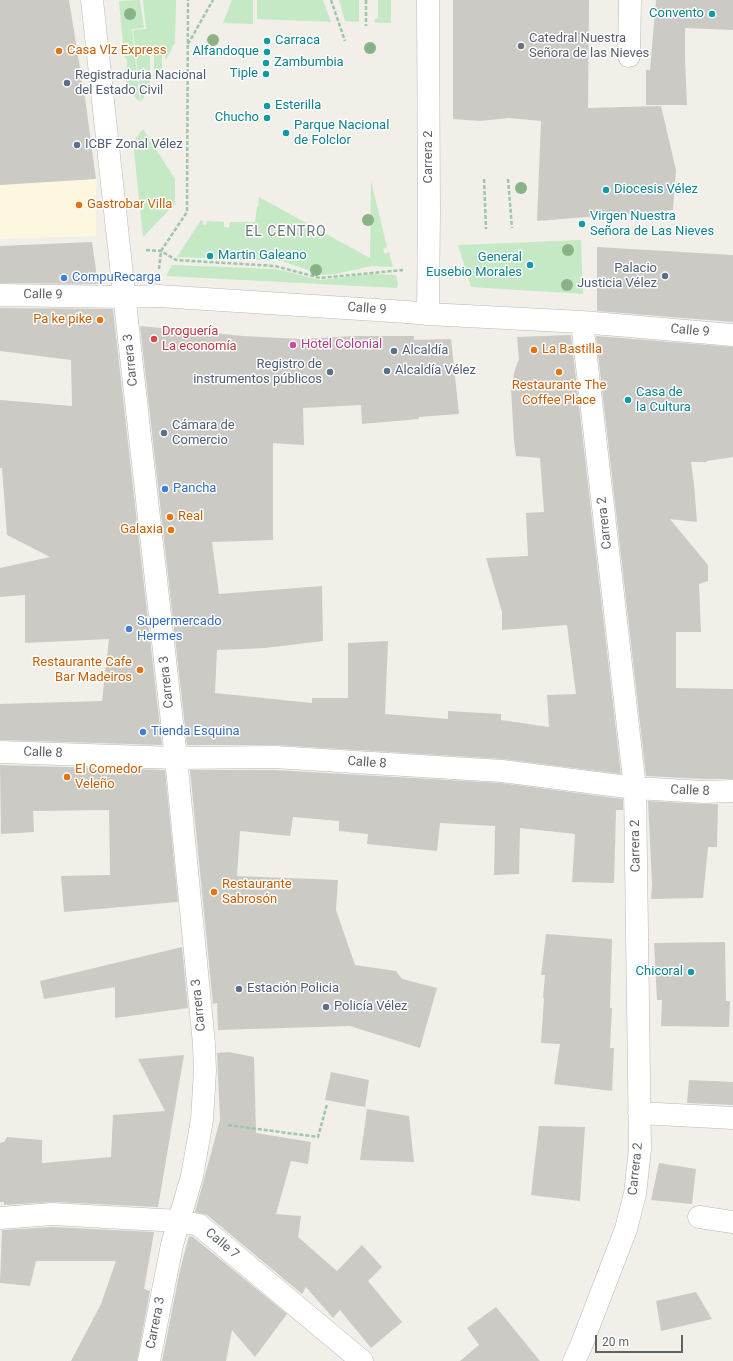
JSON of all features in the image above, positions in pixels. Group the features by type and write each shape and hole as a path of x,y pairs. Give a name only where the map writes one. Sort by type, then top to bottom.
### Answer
{"street":[{"name":"Carrera 3","path":"92,0 176,758 204,1044 205,1071 202,1120 192,1176 172,1245 149,1361"},
{"name":"Carrera 2","path":"428,0 430,211 428,314"},
{"path":"629,56 630,0"},
{"name":"Calle 9","path":"0,295 124,297 159,296 428,314 582,322 733,334"},
{"name":"Carrera 2","path":"574,1361 582,1346 626,1229 635,1194 640,1148 635,788 582,322"},
{"name":"Calle 8","path":"0,752 176,758 274,757 502,771 635,788 704,792 733,791"},
{"path":"639,1113 733,1118"},
{"name":"Calle 7","path":"0,1218 52,1214 179,1221 199,1225 362,1361"},
{"path":"699,1217 733,1222"}],"path":[{"path":"159,271 161,251 187,212 188,0"},
{"path":"188,44 212,0"},
{"path":"331,0 345,40"},
{"path":"366,0 366,26"},
{"path":"484,178 486,229"},
{"path":"508,179 512,228"},
{"path":"144,250 161,251 176,260 275,266 320,278 394,270 428,270"},
{"path":"202,1120 220,1124 318,1137 327,1104"}],"shaded area":[{"path":"96,179 96,236 0,239 0,185"}],"green space":[{"path":"140,0 144,28 132,29 140,102 127,89 125,69 127,66 127,61 124,55 119,1"},
{"path":"143,0 176,0 175,44 173,45 165,61 166,46 162,45 162,68 154,79 154,46 150,46 150,87 141,102 133,30 146,29"},
{"path":"232,0 253,0 253,24 223,23"},
{"path":"257,0 323,0 331,22 257,19"},
{"path":"339,0 359,0 359,22 345,21"},
{"path":"378,0 391,0 391,23 375,23 375,19 378,18"},
{"path":"143,129 175,179 175,204 143,237 133,142"},
{"path":"371,181 387,247 383,249 385,254 389,252 393,267 372,266 335,274 322,275 282,261 177,257 201,220 203,221 203,224 206,225 207,221 224,222 224,227 229,228 230,222 255,222 259,197 370,258"},
{"path":"581,240 583,294 471,287 458,245"},
{"path":"172,265 276,269 320,280 372,274 396,275 398,284 397,288 166,276"}],"building":[{"path":"0,0 69,0 96,179 0,185"},
{"path":"453,0 589,0 588,108 661,106 676,170 673,210 537,221 541,121 509,118 480,121 453,119"},
{"path":"656,0 733,0 733,30 685,28 687,105 646,105 646,70 650,70"},
{"path":"92,242 98,284 0,283 0,246"},
{"name":"Palacio Justicia Vélez","path":"597,247 733,255 733,322 597,311"},
{"path":"0,308 113,309 162,745 0,740 0,704 102,701 109,639 25,643 25,595 0,597 0,568 50,557 7,535 2,468 0,468 0,400 72,406 71,360 0,351"},
{"path":"140,326 243,336 300,339 356,336 414,336 414,340 451,339 459,414 362,424 361,405 303,408 304,445 273,443 273,540 212,542 219,594 322,586 323,641 265,648 217,650 215,693 312,703 312,698 348,698 348,643 388,641 385,714 448,719 448,711 501,714 501,720 549,727 547,695 576,694 567,625 502,630 502,612 486,558 528,556 526,513 544,512 540,458 516,456 511,388 519,359 517,337 571,335 621,774 503,759 275,745 187,745"},
{"path":"596,336 733,347 733,457 707,462 691,462 697,522 670,519 708,565 708,581 699,584 701,632 676,632 676,688 733,689 733,779 646,776"},
{"path":"0,765 165,770 178,902 64,912 61,876 110,875 109,810 33,811 34,832 1,834"},
{"path":"190,770 274,770 501,783 623,799 623,810 616,810 614,883 572,882 575,834 520,828 519,874 494,875 495,826 440,823 437,851 367,844 368,834 339,831 339,821 293,817 290,836 240,831 237,876 338,880 336,910 355,965 396,971 402,979 437,988 420,1048 350,1026 218,1030 217,1003 213,1004"},
{"path":"648,801 718,804 717,847 708,847 703,898 651,899 652,884"},
{"path":"546,934 612,939 610,1008 612,1008 610,1048 614,1048 612,1091 554,1084 560,1044 541,1043 545,975 541,975"},
{"name":"Chicoral","path":"725,942 726,1001 730,1001 729,1027 661,1026 662,1000 657,1000 654,943"},
{"path":"182,947 188,1008 115,1018 115,987 44,999 40,981"},
{"path":"229,1052 254,1057 256,1133 311,1142 308,1164 291,1161 276,1214 301,1216 298,1237 337,1271 362,1245 382,1267 368,1281 402,1322 371,1348 340,1310 333,1318 306,1287 302,1294 207,1215 195,1212 220,1120 217,1053"},
{"path":"184,1055 158,1207 53,1202 4,1205 4,1202 0,1202 0,1143 4,1142 7,1137 42,1140 42,1163 111,1157 113,1115 165,1111 138,1059"},
{"path":"331,1072 369,1080 365,1107 325,1100"},
{"path":"689,1080 733,1082 733,1105 687,1103"},
{"path":"367,1109 409,1116 414,1162 360,1160"},
{"path":"539,1126 585,1127 580,1201 531,1195"},
{"path":"659,1163 696,1169 692,1204 651,1200"},
{"path":"52,1227 154,1232 144,1289 150,1291 137,1361 71,1361 101,1304 116,1261 36,1261 30,1286 0,1283 2,1230"},
{"path":"189,1236 193,1237 287,1314 255,1357 232,1330 226,1361 162,1361 180,1270"},
{"path":"696,1292 712,1319 661,1331 656,1301"},
{"path":"496,1307 540,1361 460,1361 479,1345 467,1328"}],"place":[{"name":"Convento","path":"712,14"},
{"name":"Carraca","path":"267,41"},
{"name":"Catedral Nuestra Señora de las Nieves","path":"521,46"},
{"name":"Casa Vlz Express","path":"59,51"},
{"name":"Alfandoque","path":"267,52"},
{"name":"Zambumbia","path":"266,63"},
{"name":"Tiple","path":"266,74"},
{"name":"Registraduria Nacional del Estado Civil","path":"67,83"},
{"name":"Esterilla","path":"267,106"},
{"name":"Chucho","path":"267,118"},
{"name":"Parque Nacional de Folclor","path":"286,133"},
{"name":"ICBF Zonal Vélez","path":"77,145"},
{"name":"Diocesis Vélez","path":"606,190"},
{"name":"Gastrobar Villa","path":"79,205"},
{"name":"Virgen Nuestra Señora de Las Nieves","path":"582,224"},
{"name":"Martin Galeano","path":"210,256"},
{"name":"General Eusebio Morales","path":"530,265"},
{"name":"Palacio Justicia Vélez","path":"665,276"},
{"name":"CompuRecarga","path":"64,278"},
{"name":"Pa ke pike","path":"100,320"},
{"name":"Droguería La economía","path":"154,339"},
{"name":"Hotel Colonial","path":"293,345"},
{"name":"La Bastilla","path":"534,350"},
{"name":"Alcaldía","path":"394,351"},
{"name":"Alcaldía Vélez","path":"387,371"},
{"name":"Registro de instrumentos públicos","path":"330,372"},
{"name":"Restaurante The Coffee Place","path":"559,372"},
{"name":"Casa de la Cultura","path":"628,400"},
{"name":"Cámara de Comercio","path":"164,433"},
{"name":"Pancha","path":"165,489"},
{"name":"Real","path":"170,517"},
{"name":"Galaxia","path":"171,530"},
{"name":"Supermercado Hermes","path":"129,629"},
{"name":"Restaurante Cafe Bar Madeiros","path":"140,670"},
{"name":"Tienda Esquina","path":"143,732"},
{"name":"El Comedor Veleño","path":"67,777"},
{"name":"Restaurante Sabrosón","path":"214,892"},
{"name":"Chicoral","path":"691,972"},
{"name":"Estación Policia","path":"239,989"},
{"name":"Policía Vélez","path":"326,1007"}],"district":[{"name":"EL CENTRO","path":"286,232"}]}
